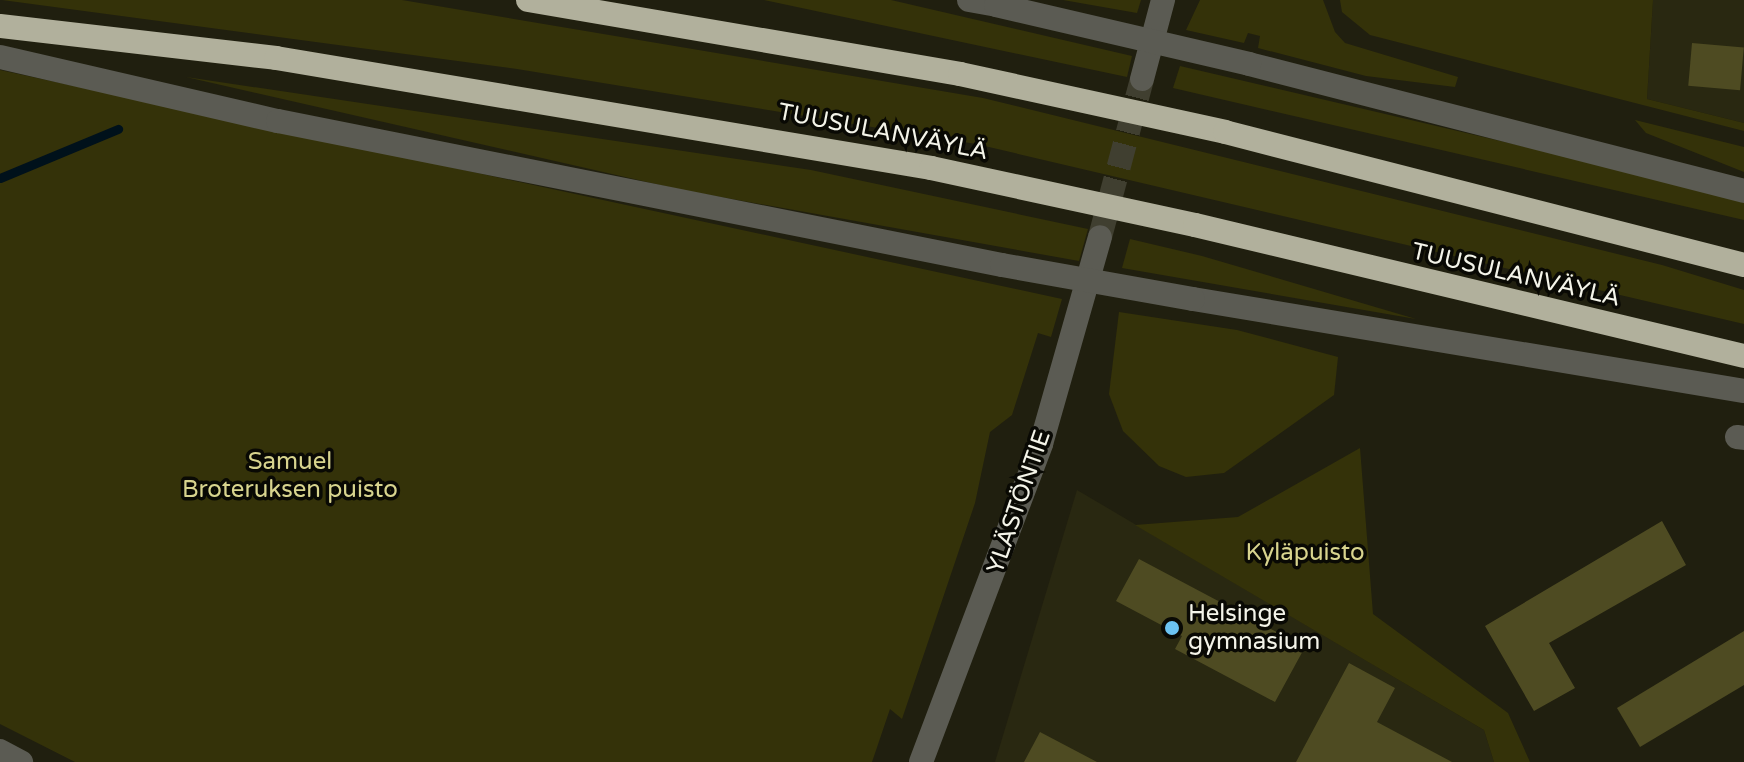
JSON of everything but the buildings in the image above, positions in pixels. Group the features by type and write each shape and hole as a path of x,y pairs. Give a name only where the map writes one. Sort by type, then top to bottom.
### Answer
{"highway":[{"path":"528,0 960,74 1225,132 1744,265"},
{"name":"TUUSULANVÄYLÄ","path":"0,26 276,58 915,165 1195,225 1744,356"}],"street":[{"path":"969,0 1249,64 1744,191"},
{"path":"1142,79 1163,0"},
{"path":"0,57 278,121 1002,265 1744,391"},
{"name":"YLÄSTÖNTIE","path":"921,762 1041,444 1100,237"},
{"path":"0,751 21,762"}],"shaded area":[{"path":"1653,0 1744,0 1744,123 1647,99"},
{"name":"Helsinge gymnasium","path":"1077,490 1484,730 1494,762 995,762"}],"green space":[{"path":"2,0 402,0 983,98 1662,265 1744,290 1744,324 976,144 517,69"},
{"path":"764,0 891,0 1132,56 1127,77"},
{"path":"1063,0 1141,0 1137,13"},
{"path":"1200,0 1323,0 1335,32 1345,43 1458,77 1455,87 1366,76 1258,48 1260,36 1248,33 1244,43 1186,30"},
{"path":"1340,0 1653,0 1647,99 1744,123 1744,131 1370,35 1342,12"},
{"path":"1180,66 1697,187 1744,202 1744,220 1173,88"},
{"name":"Samuel Broteruksen puisto","path":"0,70 1062,299 1051,337 1038,333 1012,415 990,432 975,503 902,719 890,709 872,762 75,762 0,724"},
{"path":"186,77 811,170 1088,229 1079,261 682,190"},
{"path":"1635,120 1744,147 1744,172 1646,133"},
{"path":"1130,239 1202,256 1416,319 1122,268"},
{"path":"1119,312 1237,330 1338,357 1334,395 1224,473 1186,477 1159,466 1123,431 1109,394"},
{"name":"Kyläpuisto","path":"1360,448 1373,614 1508,713 1530,762 1494,762 1484,730 1135,525 1238,517"}],"waterway":[{"path":"0,178 118,129"}],"tunnel":[{"path":"1100,237 1142,79"}],"place":[{"name":"Helsinge gymnasium","path":"1172,628"}]}
